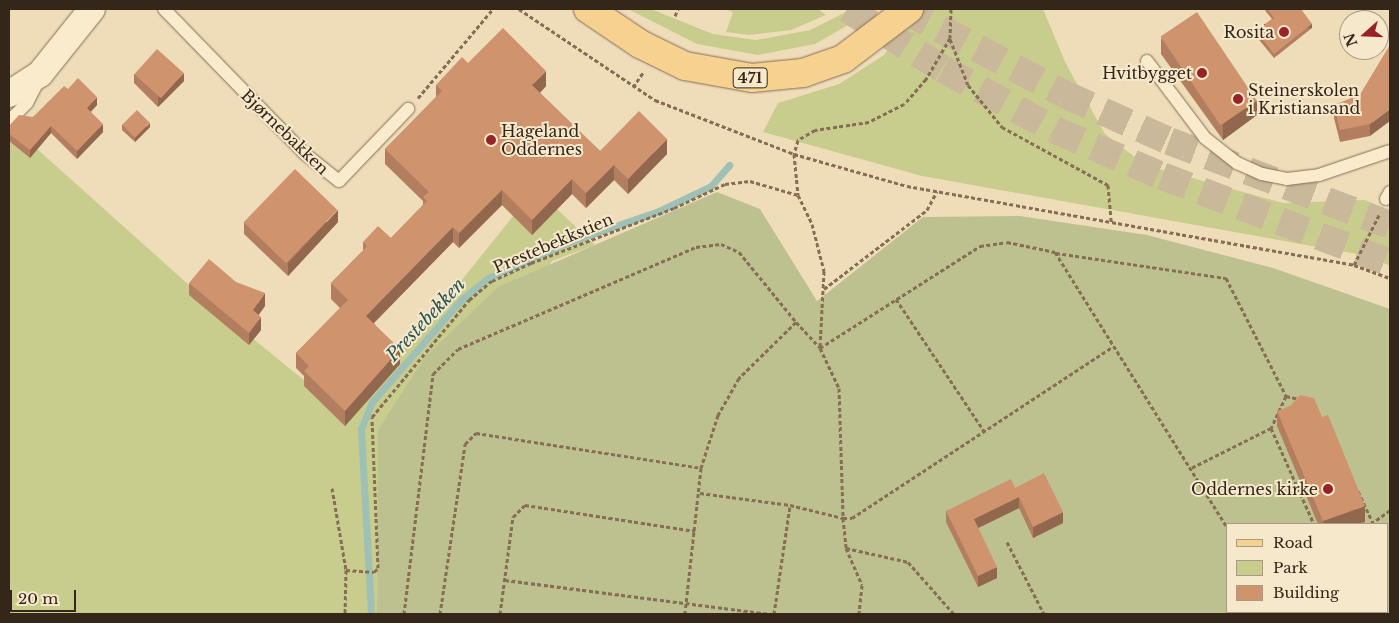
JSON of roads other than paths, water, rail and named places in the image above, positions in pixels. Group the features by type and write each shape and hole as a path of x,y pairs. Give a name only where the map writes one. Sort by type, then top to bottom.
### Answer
{"main road":[{"name":"471","path":"588,9 640,44 685,66 752,78 803,73 843,59 909,9"},
{"name":"471","path":"612,9 675,46 720,60 752,64 792,60 830,48 888,9"}],"street":[{"path":"9,94 40,74 92,9"}],"lane":[{"name":"Bjørnebakken","path":"164,9 305,154 339,181 408,110"},
{"path":"1148,61 1205,138 1238,164 1262,174 1287,179 1319,175 1390,151"},
{"path":"9,121 27,103 40,74"}],"waterway":[{"name":"Prestebekken","path":"371,614 361,429 372,402 461,300 488,278 569,242 659,211 711,186 729,165"}],"tunnel":[{"path":"847,9 943,69 1055,130 1162,176 1390,263"},
{"path":"903,9 1064,94 1169,141 1390,225"}],"place":[{"name":"Rosita","path":"1284,32"},
{"name":"Hvitbygget","path":"1202,73"},
{"name":"Steinerskolen i Kristiansand","path":"1238,99"},
{"name":"Hageland Oddernes","path":"491,140"},
{"name":"Oddernes kirke","path":"1328,489"}]}
